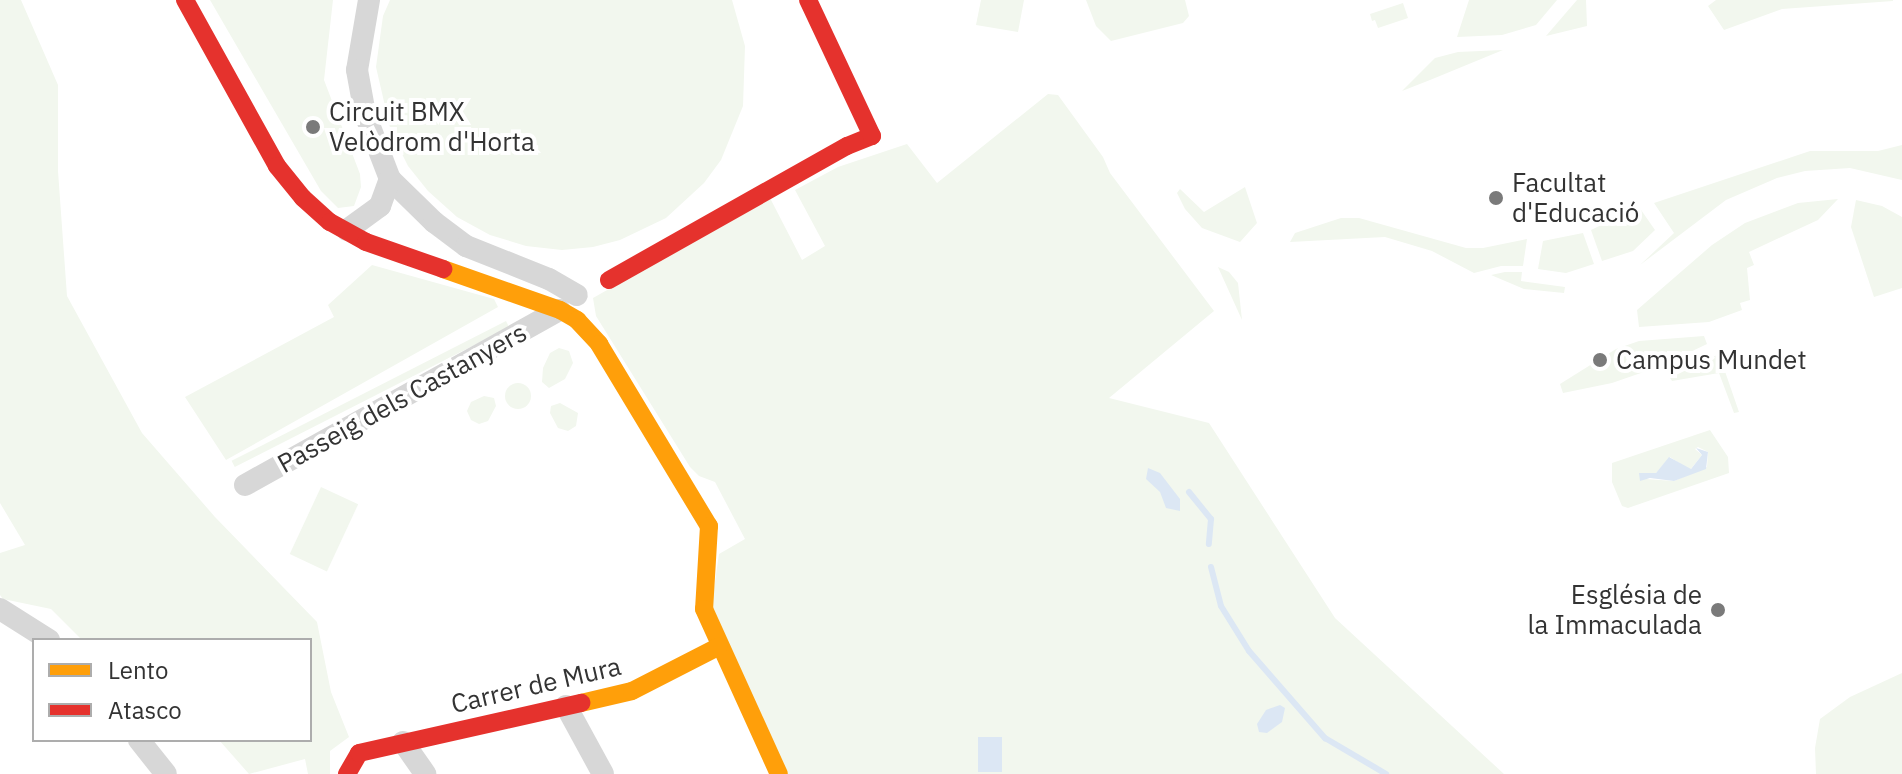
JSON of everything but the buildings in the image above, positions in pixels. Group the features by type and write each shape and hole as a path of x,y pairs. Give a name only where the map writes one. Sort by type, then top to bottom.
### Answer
{"street":[{"path":"185,0 277,166 303,198 330,222 381,248 568,303"},
{"path":"369,0 357,70 365,114 390,179 434,222 466,246 549,279 577,320 599,344 709,526 709,571 704,609 718,647 779,774"},
{"path":"609,280 847,146 872,136 808,0"},
{"path":"347,230 380,206 390,179"},
{"name":"Passeig dels Castanyers","path":"245,485 568,303"},
{"path":"0,609 46,638"},
{"name":"Carrer de Mura","path":"347,774 359,753 632,691 718,647"},
{"path":"566,706 603,774"},
{"path":"141,742 165,774"},
{"path":"403,742 425,774"}],"shaded area":[{"path":"0,0 21,0 58,85 58,171 67,296 142,433 215,517 317,622 331,692 349,737 330,751 330,774 308,774 305,759 249,774 221,742 312,742 312,638 80,638 51,609 3,599 0,595 0,553 25,545 0,503"},
{"name":"Circuit BMX Velòdrom d'Horta","path":"210,0 333,0 324,80 360,174 361,187 354,206 338,208 321,191"},
{"path":"390,0 732,0 745,46 743,106 721,160 704,183 666,218 620,240 593,247 562,250 526,246 490,235 457,217 428,191 408,166 391,132 376,67 383,16"},
{"path":"981,0 1024,0 1018,32 976,25"},
{"path":"1086,0 1185,0 1189,16 1183,23 1111,41 1096,26"},
{"path":"1469,0 1557,0 1536,25 1502,35 1457,37"},
{"path":"1577,0 1586,0 1587,26 1546,36"},
{"path":"1716,0 1893,1 1782,9 1724,30 1708,6"},
{"path":"1403,3 1408,18 1378,28 1375,20 1372,21 1370,14"},
{"path":"1503,50 1402,91 1435,58 1458,52"},
{"path":"1048,94 1058,95 1103,157 1110,173 1214,311 1109,398 1209,423 1335,618 1504,774 786,774 711,609 719,554 745,539 715,482 699,476 690,467 596,316 593,298 770,198 802,260 825,246 795,190 838,167 907,144 937,183"},
{"path":"1902,145 1902,180 1850,168 1805,171 1777,178 1726,200 1640,265 1674,233 1654,203 1810,151 1878,151"},
{"path":"1245,187 1257,223 1240,242 1202,228 1185,209 1177,193 1180,189 1204,212"},
{"path":"1838,199 1818,220 1749,252 1754,265 1747,268 1750,300 1740,303 1742,310 1709,322 1639,327 1637,310 1712,245 1745,223 1798,203"},
{"path":"1856,200 1882,206 1902,217 1902,288 1874,297 1851,227"},
{"path":"1639,207 1655,230 1633,251 1602,261 1591,230"},
{"path":"1341,218 1359,218 1466,248 1483,248 1527,239 1523,266 1501,266 1474,273 1432,251 1385,237 1290,242 1295,233"},
{"path":"1583,233 1594,264 1566,273 1538,269 1543,241"},
{"path":"372,265 494,299 498,307 226,460 185,397 334,317 328,305"},
{"path":"1218,267 1229,272 1238,283 1242,320"},
{"path":"1522,272 1521,281 1565,287 1564,293 1524,289 1491,275"},
{"path":"506,321 509,327 235,467 232,461"},
{"path":"1704,336 1707,344 1661,366 1612,383 1563,393 1560,384 1616,349 1639,341"},
{"path":"559,348 569,351 573,363 565,379 549,388 542,382 543,368 550,353"},
{"path":"1719,354 1739,412 1734,413 1719,373 1672,381 1670,378"},
{"path":"518,383 527,387 531,396 527,405 518,409 509,405 505,396 509,387"},
{"path":"484,396 494,398 496,406 488,421 479,424 471,420 467,411 471,402"},
{"path":"560,403 578,413 576,426 568,431 558,428 550,413 551,406"},
{"path":"1710,430 1728,457 1729,473 1628,508 1622,506 1612,482 1612,463","holes":["1698,447 1708,452 1707,467 1674,481 1646,479 1643,473 1656,473 1670,457 1690,470 1702,455 1695,449"]},
{"path":"1696,448 1708,452 1706,469 1674,481 1650,478 1640,481 1639,473 1656,473 1669,457 1691,469 1702,455"},
{"path":"1148,468 1160,473 1180,499 1180,511 1166,508 1160,492 1146,479"},
{"path":"321,487 358,504 327,571 290,554"},
{"path":"1902,673 1902,774 1816,774 1815,748 1820,719 1850,697"},
{"path":"1280,705 1285,708 1282,722 1267,733 1259,732 1257,724 1266,710"},
{"path":"978,737 1002,737 1002,772 978,772"}],"waterway":[{"path":"1189,492 1211,519 1209,544"},
{"path":"1211,567 1221,606 1249,651 1325,738 1386,774"}],"traffic: slow":[{"path":"443,269 560,310 577,320 599,344 709,526 704,609 779,774"},
{"path":"581,703 632,691 718,647"}],"traffic: jam":[{"path":"185,0 277,166 303,198 330,222 366,242 443,269"},
{"path":"609,280 847,146 872,136 808,0"},
{"path":"347,774 359,753 581,703"}],"place":[{"name":"Circuit BMX Velòdrom d'Horta","path":"313,127"},
{"name":"Facultat d'Educació","path":"1496,198"},
{"name":"Campus Mundet","path":"1600,360"},
{"name":"Església de la Immaculada","path":"1718,610"}]}
